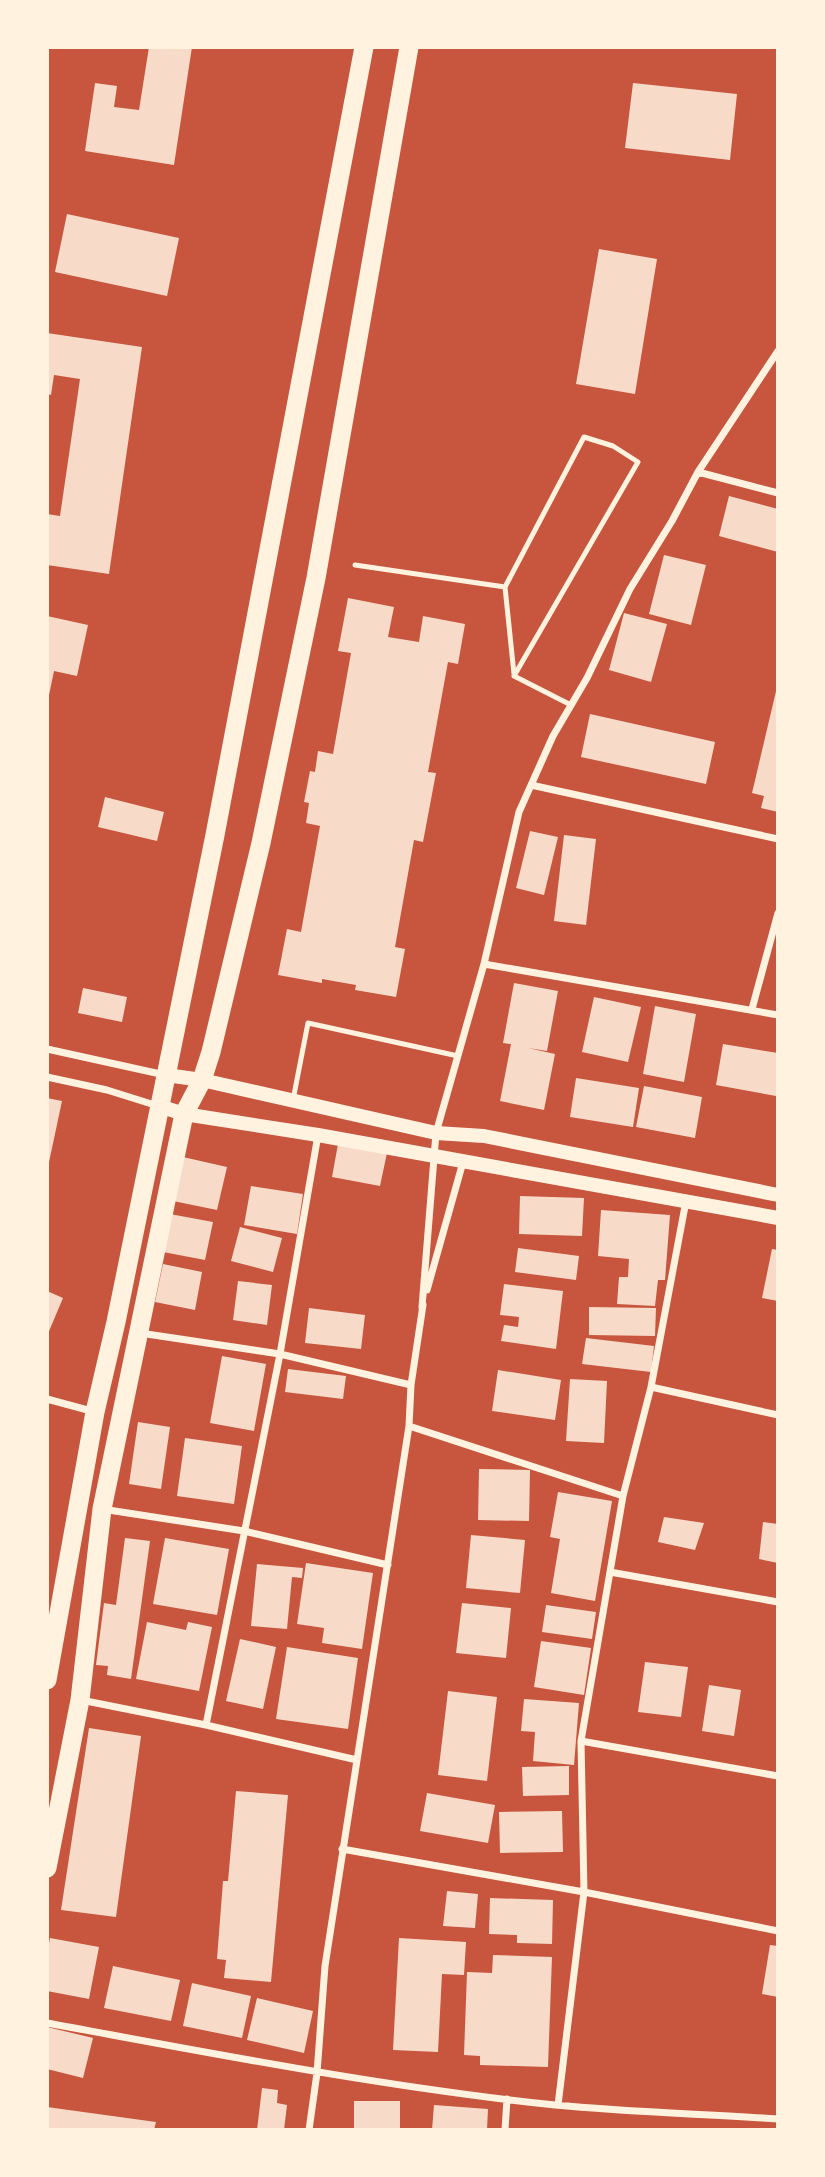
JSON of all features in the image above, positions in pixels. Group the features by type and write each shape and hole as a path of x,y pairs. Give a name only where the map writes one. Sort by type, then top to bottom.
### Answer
{"highway":[{"path":"47,1680 95,1412 116,1322 215,835 365,47"},
{"path":"47,1868 80,1700 102,1509 184,1114 202,1080 211,1052 261,843 313,592 409,47"}],"main road":[{"path":"166,1075 202,1080 436,1133 484,1136 778,1195"},
{"path":"159,1106 184,1114 318,1135 778,1218"}],"street":[{"path":"309,2130 317,2073 325,1966 409,1426 436,1133 484,964 519,812 553,736 630,589 672,521 698,472 778,351"},
{"path":"698,472 778,493"},
{"path":"531,785 778,839"},
{"path":"752,1009 778,914"},
{"path":"484,964 778,1015"},
{"path":"47,1049 166,1075"},
{"path":"47,1077 107,1090 159,1106"},
{"path":"206,1725 279,1354 318,1135"},
{"path":"422,1307 463,1162"},
{"path":"558,2105 584,1892 581,1741 623,1496 651,1387 687,1200"},
{"path":"140,1333 279,1354 411,1385"},
{"path":"651,1387 778,1415"},
{"path":"47,1399 95,1412"},
{"path":"409,1426 623,1496"},
{"path":"102,1509 244,1531 388,1565"},
{"path":"610,1572 778,1602"},
{"path":"80,1700 206,1725 357,1760"},
{"path":"581,1741 778,1776"},
{"path":"342,1849 584,1892 778,1931"},
{"path":"47,2023 317,2073 507,2099 558,2105 778,2119"},
{"path":"505,2130 507,2099"}],"lane":[{"path":"584,437 613,446 638,461 514,676 505,587 584,437"},
{"path":"355,565 505,587"},
{"path":"514,676 571,705"},
{"path":"293,1100 308,1023 458,1056"}],"building":[{"path":"149,47 192,47 174,165 85,151 95,83 117,86 114,107 139,110"},
{"path":"633,83 737,94 730,160 625,148"},
{"path":"67,214 179,238 167,296 55,272"},
{"path":"599,249 657,259 635,394 576,384"},
{"path":"47,333 142,347 109,574 47,565 47,514 60,516 80,379 54,375 51,395 47,394"},
{"path":"729,496 778,509 778,552 719,536"},
{"path":"664,555 706,565 691,625 649,614"},
{"path":"348,598 394,607 388,637 419,642 423,616 465,624 458,664 448,662 428,772 436,773 423,842 414,840 395,947 405,949 396,997 355,990 356,985 322,979 322,983 278,975 287,929 301,932 320,826 306,823 309,803 304,802 310,771 315,772 318,751 333,754 351,653 338,651"},
{"path":"624,613 667,624 651,682 609,670"},
{"path":"47,616 88,625 77,676 54,671 48,700"},
{"path":"777,687 778,812 761,808 764,796 752,793"},
{"path":"590,714 715,742 706,784 581,757"},
{"path":"105,797 164,812 157,841 98,827"},
{"path":"530,831 558,837 544,895 516,888"},
{"path":"564,835 596,839 586,925 554,921"},
{"path":"514,983 558,991 547,1051 528,1048 555,1054 544,1110 500,1101 511,1044 503,1043"},
{"path":"83,988 127,997 122,1022 78,1013"},
{"path":"594,997 641,1007 628,1062 582,1052"},
{"path":"655,1006 696,1014 684,1082 643,1074"},
{"path":"723,1044 778,1053 776,1096 716,1085"},
{"path":"576,1078 639,1088 633,1127 570,1117"},
{"path":"644,1086 702,1097 695,1138 636,1127"},
{"path":"47,1098 62,1101 48,1167 47,1167"},
{"path":"338,1144 387,1153 380,1186 332,1177"},
{"path":"183,1157 227,1167 217,1210 173,1201"},
{"path":"251,1186 303,1194 297,1234 244,1225"},
{"path":"520,1196 584,1198 582,1236 519,1234"},
{"path":"601,1210 670,1215 665,1280 658,1280 655,1306 617,1304 619,1277 628,1277 629,1259 598,1256"},
{"path":"170,1214 213,1222 205,1260 163,1252"},
{"path":"240,1227 282,1238 273,1272 231,1261"},
{"path":"518,1248 579,1256 576,1280 515,1272"},
{"path":"772,1249 778,1250 778,1301 762,1298"},
{"path":"163,1264 202,1272 195,1310 155,1302"},
{"path":"238,1281 272,1285 267,1325 233,1320"},
{"path":"504,1284 563,1291 556,1349 501,1341 504,1325 518,1327 519,1317 500,1315"},
{"path":"47,1291 63,1298 47,1336"},
{"path":"589,1307 656,1308 655,1336 589,1335"},
{"path":"309,1308 365,1315 361,1349 305,1343"},
{"path":"586,1338 654,1346 651,1372 582,1364"},
{"path":"222,1356 266,1364 254,1431 210,1423"},
{"path":"288,1369 346,1376 343,1399 285,1392"},
{"path":"498,1370 561,1380 555,1420 492,1411"},
{"path":"570,1379 607,1381 604,1443 566,1441"},
{"path":"138,1422 170,1427 161,1489 129,1484"},
{"path":"185,1438 242,1446 234,1504 177,1496"},
{"path":"479,1469 530,1470 529,1521 478,1520"},
{"path":"558,1492 612,1501 595,1601 551,1593 560,1539 550,1537"},
{"path":"664,1517 704,1523 695,1550 658,1542"},
{"path":"763,1522 778,1524 778,1563 759,1559"},
{"path":"471,1535 525,1540 520,1593 466,1588"},
{"path":"125,1538 150,1541 131,1679 107,1675 108,1666 96,1665 104,1603 116,1605"},
{"path":"165,1538 229,1549 217,1615 153,1604"},
{"path":"306,1563 373,1573 362,1649 322,1643 324,1628 297,1624"},
{"path":"257,1564 303,1568 302,1578 292,1577 287,1629 251,1626"},
{"path":"462,1603 511,1608 506,1658 456,1653"},
{"path":"546,1605 596,1612 592,1639 542,1632"},
{"path":"147,1622 186,1630 188,1622 212,1627 199,1691 136,1679"},
{"path":"240,1639 276,1647 263,1709 226,1701"},
{"path":"541,1641 591,1648 584,1695 534,1687"},
{"path":"287,1647 358,1658 348,1729 276,1719"},
{"path":"645,1662 688,1667 681,1717 638,1712"},
{"path":"709,1685 741,1690 734,1736 702,1731"},
{"path":"448,1691 497,1697 487,1781 438,1775"},
{"path":"524,1699 579,1703 574,1765 533,1761 535,1732 521,1731"},
{"path":"89,1728 141,1736 116,1917 61,1910"},
{"path":"569,1766 569,1795 523,1796 522,1767"},
{"path":"236,1791 288,1795 271,1982 224,1978 226,1960 217,1959 223,1881 228,1881"},
{"path":"427,1793 495,1805 488,1843 420,1831"},
{"path":"562,1811 563,1852 500,1853 499,1812"},
{"path":"447,1891 478,1894 475,1928 443,1926"},
{"path":"490,1898 553,1900 552,1944 517,1943 517,1935 489,1934"},
{"path":"50,1938 99,1947 89,1999 47,1991"},
{"path":"399,1938 466,1942 464,1975 442,1974 438,2052 393,2050"},
{"path":"770,1945 778,1946 778,1997 762,1994"},
{"path":"493,1955 552,1957 548,2067 480,2065 480,2056 464,2055 467,1972 492,1973"},
{"path":"113,1966 180,1980 171,2021 104,2008"},
{"path":"192,1983 251,1996 242,2038 183,2026"},
{"path":"257,1998 313,2011 304,2053 247,2040"},
{"path":"47,2027 93,2038 83,2078 47,2069"},
{"path":"262,2088 278,2090 277,2103 287,2105 284,2130 257,2130"},
{"path":"354,2101 400,2101 400,2130 354,2130"},
{"path":"434,2105 488,2109 487,2130 432,2130"},
{"path":"47,2107 156,2122 154,2130 47,2130"}]}
